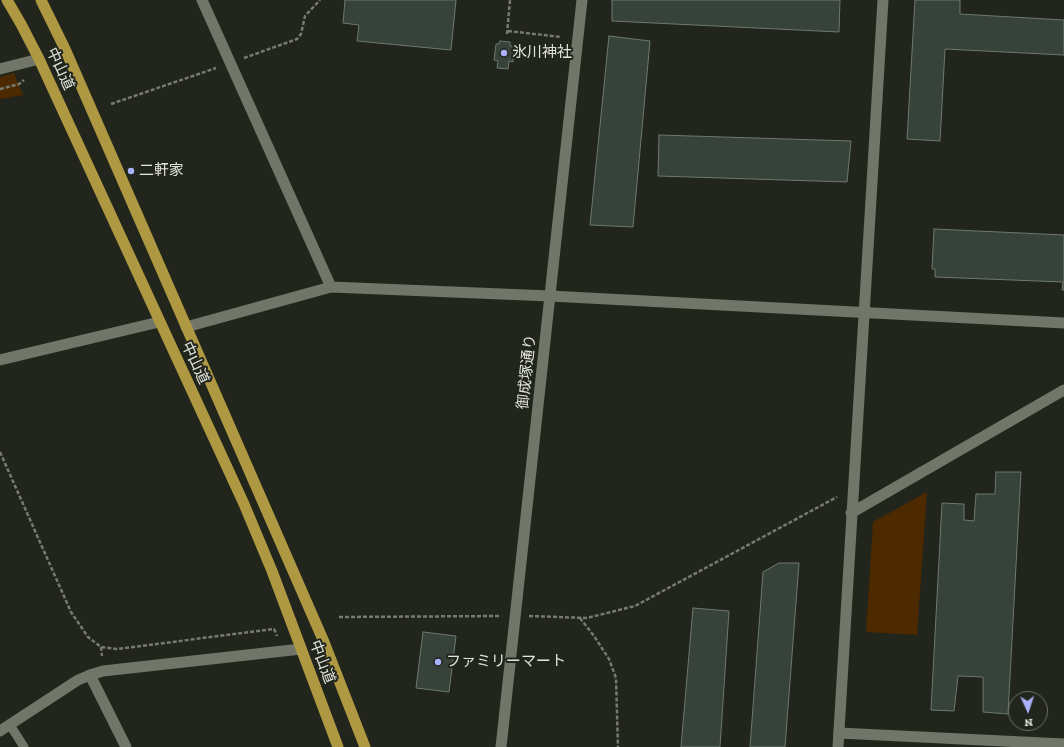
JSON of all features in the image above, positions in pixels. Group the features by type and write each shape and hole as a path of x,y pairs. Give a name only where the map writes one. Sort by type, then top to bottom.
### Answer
{"highway":[{"name":"中山道","path":"7,0 39,59 244,504 272,571 338,747"},
{"name":"中山道","path":"41,0 65,49 324,642 365,747"}],"street":[{"path":"202,0 331,287"},
{"name":"御成塚通り","path":"501,747 582,0"},
{"path":"838,747 883,0"},
{"path":"0,69 39,59"},
{"path":"186,327 331,287 550,296 1064,323"},
{"path":"0,360 159,322"},
{"path":"851,513 1064,390"},
{"path":"0,731 78,680 103,671 301,649"},
{"path":"90,675 126,747"},
{"path":"838,733 1064,744"}],"lane":[{"path":"10,725 24,747"}],"path":[{"path":"510,0 507,32 561,37"},
{"path":"0,89 19,84 26,78"},
{"path":"0,452 71,612 88,637 101,647 117,649 274,629"},
{"path":"339,617 515,616 587,618 635,606 840,496"},
{"path":"579,617 609,659 616,678 618,747"}],"shaded area":[{"path":"14,73 23,95 0,99 0,77"},
{"path":"927,492 917,635 866,632 873,522"}],"building":[{"path":"345,0 456,0 451,50 357,41 359,25 343,23"},
{"path":"612,0 840,0 839,32 612,21"},
{"path":"915,0 960,0 960,14 1064,20 1064,55 945,49 940,141 907,139"},
{"path":"609,36 650,41 633,227 590,225"},
{"path":"500,41 510,42 510,46 514,46 513,62 509,61 508,69 497,68 498,61 494,60 496,44 499,44"},
{"path":"659,135 851,141 847,182 658,176"},
{"path":"934,229 1064,235 1064,290 1062,290 1063,282 935,277 935,269 932,269"},
{"path":"996,472 1021,472 1009,691 1008,691 1008,714 983,712 983,677 958,676 954,711 931,710 942,503 964,504 964,520 974,521 976,494 995,494"},
{"path":"779,563 799,563 785,747 750,747 763,572"},
{"path":"693,608 729,611 720,747 681,747"},
{"path":"423,632 456,636 449,692 416,688"}],"place":[{"name":"氷川神社","path":"504,53"},
{"name":"二軒家","path":"131,171"},
{"name":"ファミリーマート","path":"438,662"}]}
